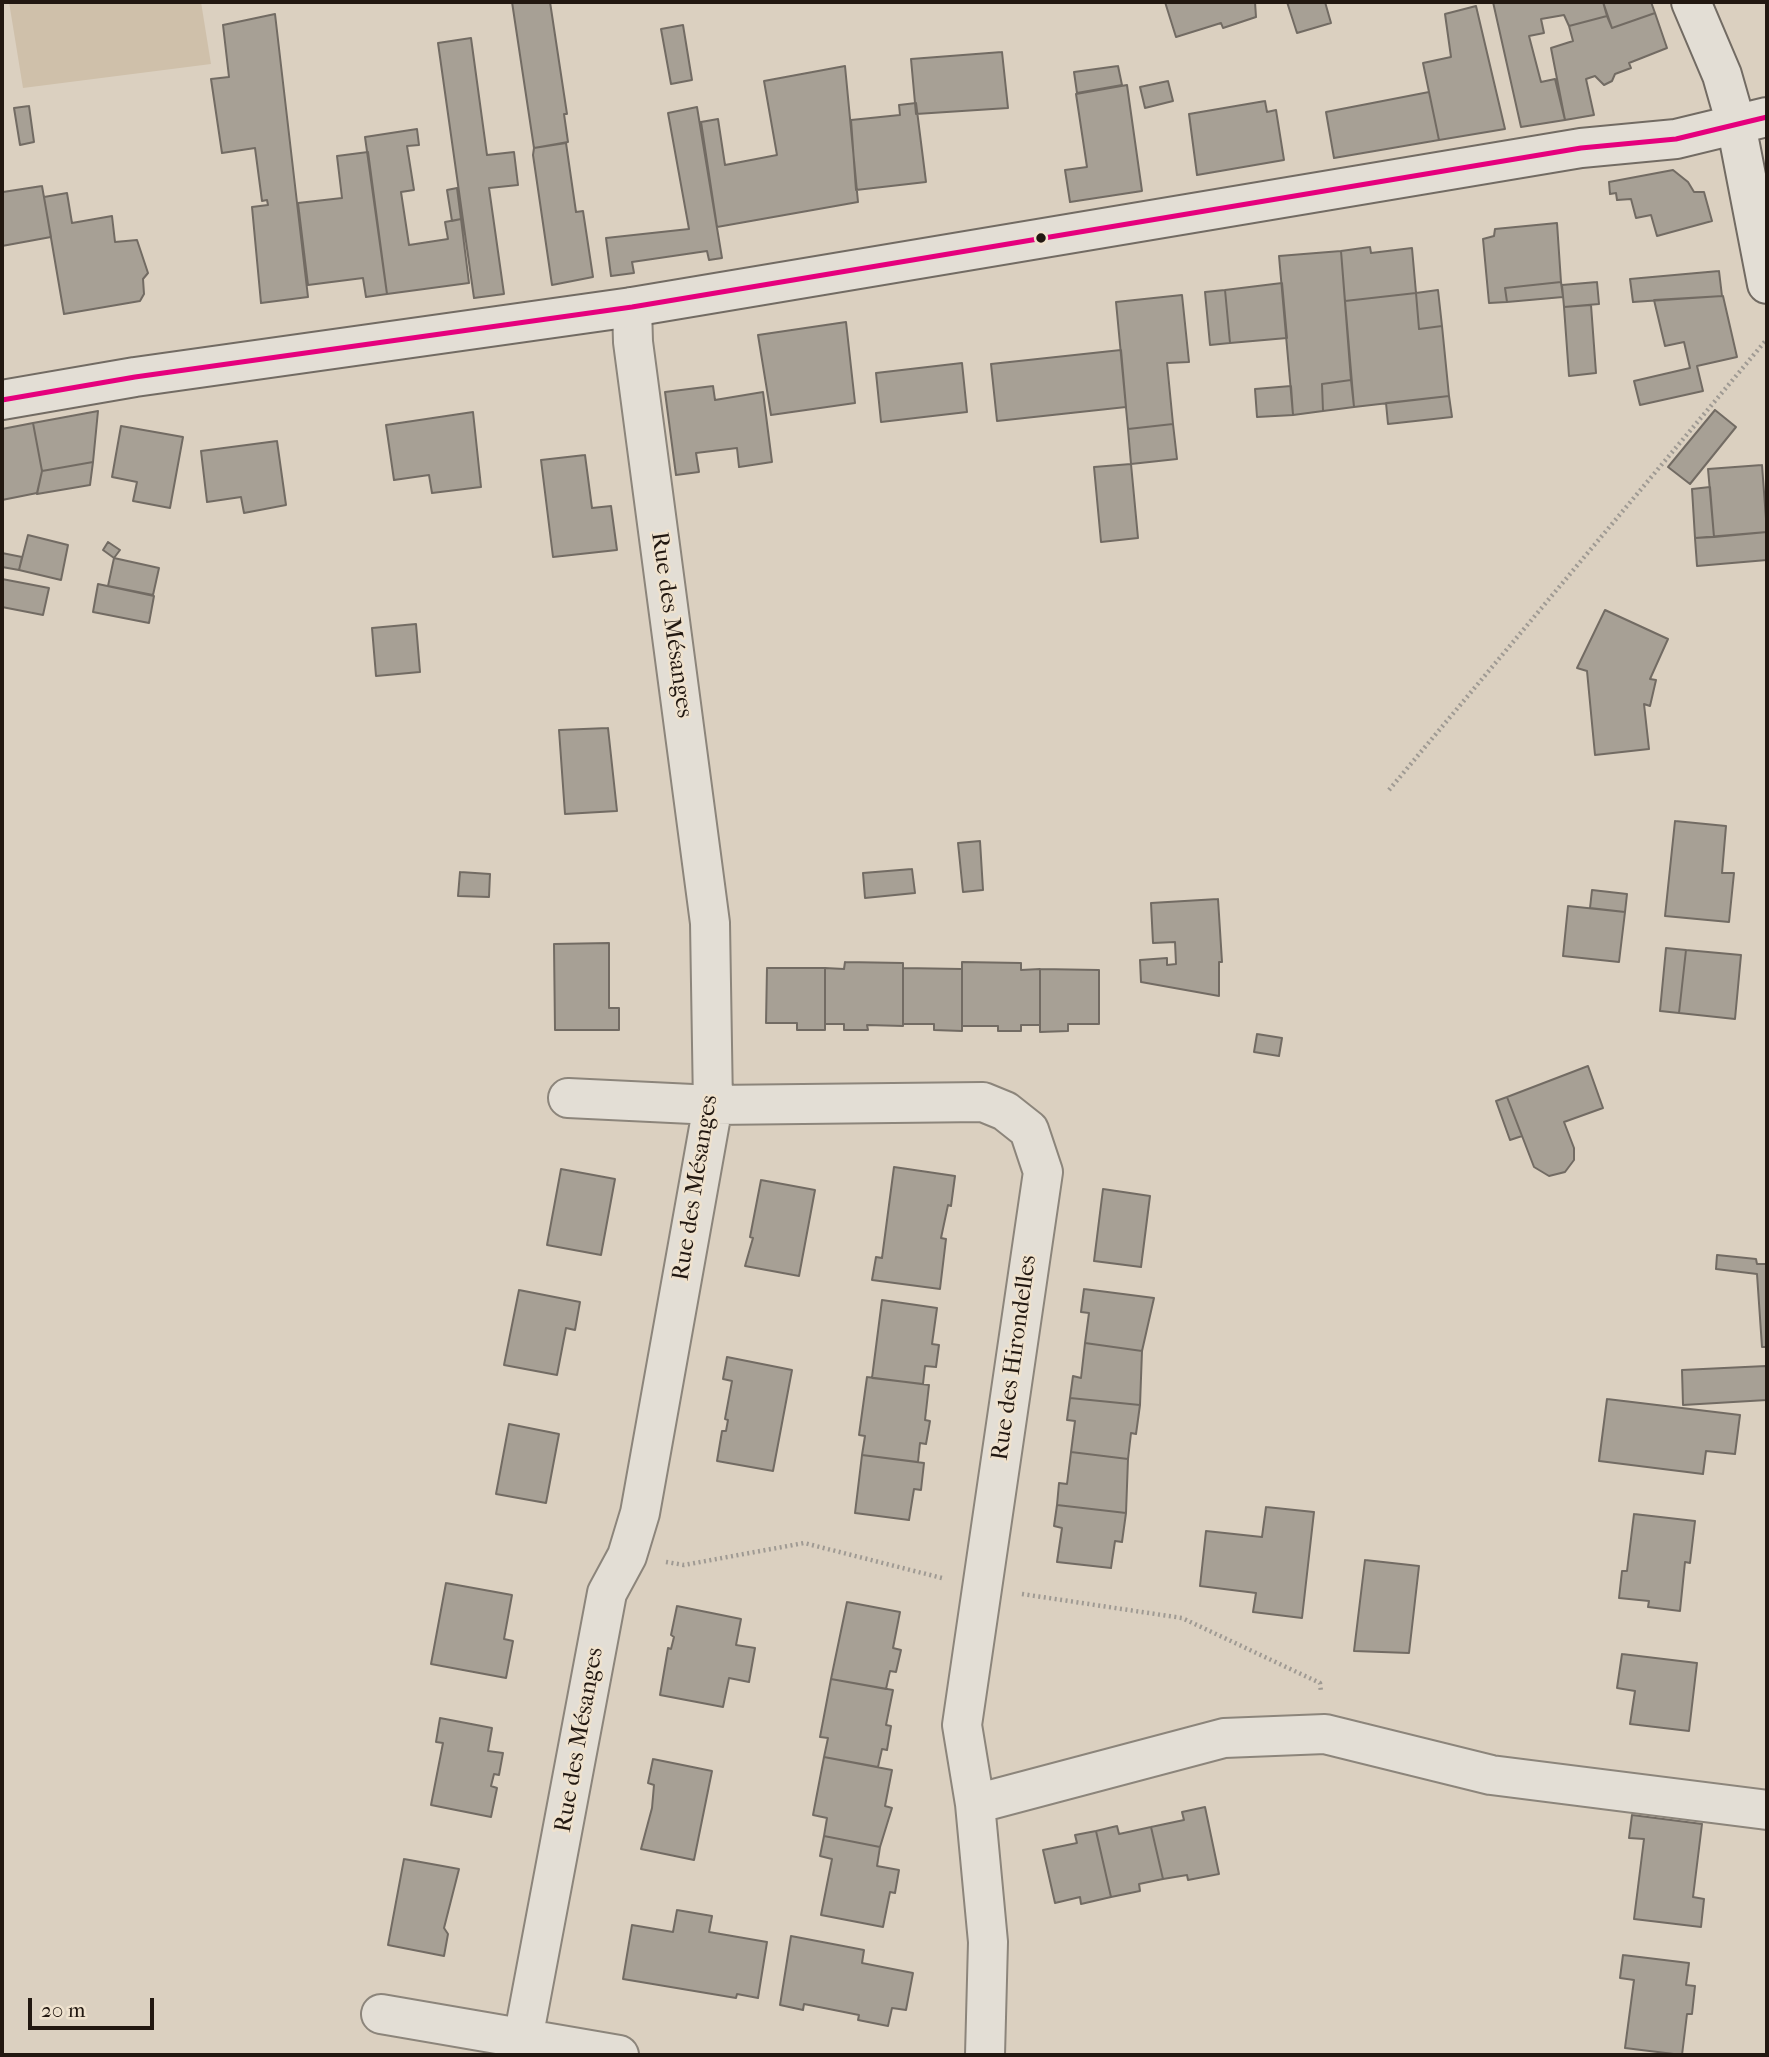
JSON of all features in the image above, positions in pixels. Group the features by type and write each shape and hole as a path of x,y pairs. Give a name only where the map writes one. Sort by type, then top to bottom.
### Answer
{"street":[{"path":"1691,2 1723,75 1751,121 1767,284"},
{"path":"2,400 135,377 632,307 1581,148 1676,139 1751,121"},
{"name":"Rue des Mésanges","path":"521,2047 607,1592 627,1556 640,1513 713,1105 710,923 635,356 632,307"},
{"name":"Rue des Hirondelles","path":"568,1098 713,1105 984,1102 1005,1111 1029,1130 1043,1172 962,1725 975,1804 988,1942 985,2055"},
{"path":"975,1804 1224,1738 1325,1734 1491,1775 1767,1810"},
{"path":"382,2014 521,2047 619,2055"}],"path":[{"path":"1389,790 1767,339"}],"shaded area":[{"path":"9,2 201,2 211,64 23,88"}],"building":[{"path":"512,2 550,2 567,114 564,114 568,142 534,148"},
{"path":"1165,2 1255,2 1256,17 1223,28 1221,23 1176,37"},
{"path":"1287,2 1325,2 1331,23 1297,33"},
{"path":"1493,2 1603,2 1607,16 1569,26 1564,15 1541,19 1544,33 1529,36 1541,82 1555,79 1565,120 1521,127"},
{"path":"1603,2 1651,2 1655,13 1612,28"},
{"path":"1476,6 1505,129 1439,140 1423,63 1451,57 1445,14"},
{"path":"1655,13 1667,48 1629,63 1631,68 1615,74 1612,81 1604,85 1595,76 1586,79 1594,115 1565,120 1551,48 1573,41 1569,26 1607,16 1612,28"},
{"path":"275,14 308,297 261,303 252,207 268,205 267,200 262,201 255,148 222,153 211,79 229,77 223,25"},
{"path":"683,25 692,80 671,84 661,29"},
{"path":"471,38 487,155 514,152 518,185 489,188 504,294 474,298 438,43"},
{"path":"1002,52 1008,108 916,114 911,59"},
{"path":"845,66 858,202 717,227 701,122 718,119 725,165 777,155 764,81"},
{"path":"1118,66 1122,85 1077,93 1074,72"},
{"path":"1168,81 1173,101 1145,108 1140,87"},
{"path":"1127,85 1142,191 1070,202 1065,170 1087,167 1076,94"},
{"path":"1429,92 1439,140 1334,158 1326,112"},
{"path":"1265,101 1267,112 1276,110 1284,160 1197,175 1189,114"},
{"path":"916,103 926,182 856,190 851,120 900,115 899,105"},
{"path":"29,106 34,142 20,145 14,108"},
{"path":"697,107 722,258 709,260 707,251 632,262 634,273 611,276 606,238 689,229 668,113"},
{"path":"417,129 419,145 407,146 414,190 401,192 409,245 448,239 445,222 461,219 469,283 387,294 365,137"},
{"path":"566,143 576,212 583,211 593,277 552,285 533,155 534,148"},
{"path":"368,152 387,294 366,297 363,278 308,285 298,203 342,198 337,156"},
{"path":"1673,170 1688,182 1694,192 1704,192 1712,221 1657,236 1651,215 1636,218 1631,199 1617,200 1616,193 1610,194 1609,182"},
{"path":"42,186 51,237 2,246 2,187 3,192"},
{"path":"457,188 461,219 452,221 447,190"},
{"path":"67,193 72,223 112,216 115,242 137,240 148,273 143,279 144,294 140,301 64,314 44,197"},
{"path":"1557,223 1561,282 1505,288 1507,302 1489,303 1483,239 1494,236 1495,229"},
{"path":"1370,247 1371,253 1412,248 1416,293 1345,301 1341,251"},
{"path":"1341,251 1351,380 1322,384 1323,411 1293,415 1279,256"},
{"path":"1719,271 1722,296 1633,302 1630,279"},
{"path":"1561,282 1563,297 1507,302 1505,288"},
{"path":"1597,282 1599,304 1564,307 1562,285"},
{"path":"1282,283 1287,338 1230,343 1225,290"},
{"path":"1225,290 1230,343 1210,345 1205,292"},
{"path":"1438,290 1442,326 1419,329 1416,293"},
{"path":"1416,293 1419,329 1442,326 1449,396 1354,407 1345,301"},
{"path":"1182,295 1189,362 1167,363 1173,424 1128,429 1116,302"},
{"path":"1723,296 1737,357 1697,366 1703,391 1640,405 1634,381 1690,368 1684,342 1665,346 1654,300"},
{"path":"1591,305 1596,373 1569,376 1564,307"},
{"path":"846,322 855,403 771,415 758,335"},
{"path":"1121,350 1126,407 997,421 991,364"},
{"path":"962,363 967,412 881,422 876,373"},
{"path":"1351,380 1354,407 1323,411 1322,384"},
{"path":"713,386 715,400 763,392 772,462 739,467 737,448 696,453 699,472 676,475 665,392"},
{"path":"1291,386 1293,415 1257,417 1255,389"},
{"path":"1449,396 1452,417 1388,424 1386,403"},
{"path":"1715,410 1736,427 1690,484 1668,467"},
{"path":"98,411 93,462 42,471 33,423"},
{"path":"473,412 481,487 432,493 429,475 394,480 386,425"},
{"path":"33,423 42,471 37,493 2,500 2,429"},
{"path":"1173,424 1177,459 1131,464 1128,429"},
{"path":"121,426 183,437 170,508 133,501 137,482 112,477"},
{"path":"277,441 286,505 244,513 241,497 207,502 201,451"},
{"path":"585,455 592,508 611,506 617,550 553,557 541,460"},
{"path":"93,462 90,485 37,494 42,471"},
{"path":"1131,464 1138,538 1101,542 1094,467"},
{"path":"1762,465 1767,532 1714,537 1708,469"},
{"path":"1710,487 1714,537 1695,538 1692,489"},
{"path":"1767,532 1767,560 1697,566 1695,538"},
{"path":"28,535 68,545 61,580 19,570"},
{"path":"108,542 120,550 114,558 103,550"},
{"path":"2,553 22,557 19,570 2,567"},
{"path":"114,558 159,568 153,595 108,586"},
{"path":"2,579 49,588 43,615 2,607"},
{"path":"98,584 154,596 149,623 93,612"},
{"path":"1605,610 1668,639 1650,679 1656,680 1650,706 1644,704 1649,749 1595,755 1587,671 1577,668"},
{"path":"416,624 420,672 376,676 372,628"},
{"path":"608,728 617,811 565,814 559,730"},
{"path":"1675,821 1726,826 1722,873 1734,873 1729,922 1665,916"},
{"path":"980,841 983,890 963,892 958,843"},
{"path":"912,869 915,893 865,898 863,873"},
{"path":"460,872 490,874 489,897 458,896"},
{"path":"1592,890 1627,894 1625,912 1590,908"},
{"path":"1218,899 1222,962 1219,962 1219,996 1141,982 1140,960 1167,958 1167,965 1176,964 1175,942 1153,943 1151,903"},
{"path":"1568,906 1625,912 1619,962 1563,956"},
{"path":"609,943 609,1008 619,1008 619,1030 555,1030 554,944"},
{"path":"1666,948 1686,950 1679,1013 1660,1011"},
{"path":"1686,950 1741,955 1735,1019 1679,1013"},
{"path":"845,962 903,963 903,1026 867,1025 868,1030 844,1030 844,1024 825,1024 825,968 844,969"},
{"path":"962,962 1021,963 1021,970 1040,969 1040,1025 1021,1025 1021,1031 998,1031 998,1026 962,1026"},
{"path":"767,968 825,968 825,1030 797,1030 797,1023 766,1023"},
{"path":"903,968 962,969 962,1031 934,1030 934,1024 903,1024"},
{"path":"1040,969 1099,970 1099,1024 1068,1024 1068,1031 1040,1032"},
{"path":"1257,1034 1282,1038 1279,1056 1254,1052"},
{"path":"1588,1066 1603,1108 1564,1122 1574,1148 1574,1160 1565,1172 1549,1176 1534,1167 1507,1097"},
{"path":"1507,1097 1522,1136 1510,1140 1496,1101"},
{"path":"894,1167 955,1176 951,1206 948,1205 941,1238 946,1239 940,1289 872,1280 876,1257 882,1258"},
{"path":"561,1169 615,1179 601,1255 547,1245"},
{"path":"761,1180 815,1190 799,1276 745,1266 753,1238 750,1237"},
{"path":"1103,1189 1150,1196 1141,1267 1094,1261"},
{"path":"1717,1255 1756,1259 1757,1264 1767,1264 1767,1347 1762,1347 1757,1274 1716,1269"},
{"path":"1084,1289 1154,1298 1142,1351 1085,1343 1089,1313 1081,1312"},
{"path":"519,1290 580,1302 575,1330 566,1328 557,1375 504,1365"},
{"path":"882,1300 937,1308 932,1344 939,1345 936,1367 925,1366 923,1384 872,1378"},
{"path":"1085,1343 1142,1351 1140,1405 1070,1398 1073,1376 1081,1378"},
{"path":"727,1357 792,1370 773,1471 717,1461 722,1431 726,1431 728,1420 725,1419 732,1381 723,1379"},
{"path":"1766,1366 1767,1400 1683,1405 1682,1370"},
{"path":"867,1377 929,1385 925,1420 930,1421 926,1444 920,1443 918,1462 862,1455 865,1436 859,1435"},
{"path":"1070,1398 1140,1405 1136,1434 1131,1433 1128,1459 1071,1452 1075,1421 1067,1420"},
{"path":"1607,1399 1740,1415 1735,1454 1706,1451 1703,1474 1599,1461"},
{"path":"509,1424 559,1434 546,1503 496,1494"},
{"path":"1071,1452 1128,1459 1126,1513 1057,1505 1059,1483 1067,1484"},
{"path":"862,1455 924,1463 921,1490 914,1489 909,1520 855,1513"},
{"path":"1057,1505 1126,1513 1122,1542 1115,1541 1111,1568 1057,1562 1062,1528 1054,1526"},
{"path":"1266,1507 1314,1512 1302,1618 1253,1612 1256,1593 1200,1586 1206,1531 1262,1537"},
{"path":"1634,1514 1695,1521 1690,1563 1685,1562 1680,1611 1648,1607 1649,1601 1619,1598 1622,1571 1627,1571"},
{"path":"1365,1560 1419,1566 1409,1653 1354,1651"},
{"path":"446,1583 512,1595 504,1639 513,1641 506,1678 431,1664"},
{"path":"847,1602 900,1612 893,1648 901,1650 896,1672 890,1671 886,1689 831,1679"},
{"path":"677,1606 741,1619 736,1645 755,1648 749,1682 729,1678 723,1707 660,1695 668,1648 671,1649 674,1637 671,1635"},
{"path":"1622,1654 1697,1663 1689,1731 1630,1724 1635,1691 1617,1688"},
{"path":"831,1679 893,1690 886,1725 891,1726 887,1750 882,1749 878,1767 824,1757 828,1738 820,1737"},
{"path":"440,1718 492,1728 488,1751 503,1753 499,1775 494,1774 491,1786 497,1788 491,1817 431,1805 443,1743 436,1742"},
{"path":"824,1757 892,1770 885,1806 892,1808 880,1847 824,1836 827,1818 813,1815"},
{"path":"653,1759 712,1771 694,1860 641,1849 652,1808 654,1785 648,1783"},
{"path":"1205,1807 1219,1874 1188,1880 1187,1875 1163,1879 1151,1827 1184,1820 1182,1812"},
{"path":"1632,1815 1702,1824 1693,1897 1704,1899 1701,1927 1634,1919 1644,1839 1629,1838"},
{"path":"1117,1826 1119,1834 1151,1827 1163,1879 1139,1884 1140,1891 1111,1897 1096,1831"},
{"path":"1096,1831 1111,1897 1081,1904 1080,1897 1055,1903 1043,1850 1077,1843 1075,1835"},
{"path":"824,1836 880,1847 877,1866 899,1870 895,1893 890,1892 883,1927 821,1915 832,1859 820,1856"},
{"path":"404,1859 459,1869 444,1928 448,1934 444,1956 388,1945"},
{"path":"677,1910 712,1916 709,1932 767,1942 758,1998 737,1994 736,1998 623,1979 632,1925 673,1932"},
{"path":"791,1936 864,1950 862,1963 913,1973 906,2010 892,2008 888,2026 858,2020 859,2015 804,2004 803,2010 780,2005"},
{"path":"1623,1955 1689,1963 1686,1985 1695,1986 1692,2014 1687,2014 1682,2055 1625,2048 1634,1980 1620,1978"}],"transit line":[{"path":"2,400 135,377 632,307 1581,148 1676,139 1767,117"}]}
